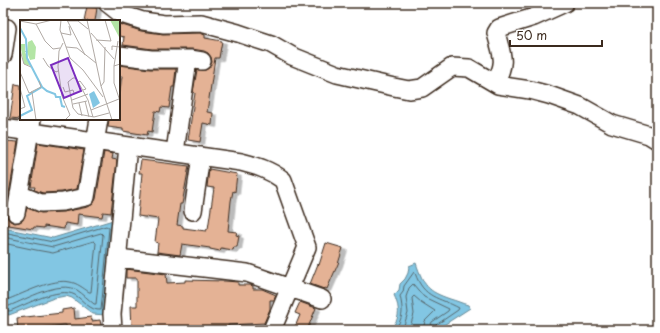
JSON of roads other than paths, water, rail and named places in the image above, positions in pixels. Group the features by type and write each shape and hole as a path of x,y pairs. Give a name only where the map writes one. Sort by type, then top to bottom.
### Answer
{"street":[{"path":"107,3 121,14 143,21 164,24 201,23 238,32 271,44 292,56 337,74 409,90 422,88 452,67 469,68 498,85 530,90 549,95 580,106 612,124 657,140"},
{"path":"495,83 502,70 503,62 496,33 500,28 534,17 565,3"},
{"path":"3,55 7,28"},
{"path":"120,55 151,59 195,60 175,152"},
{"path":"19,194 41,203 63,202 86,197 99,120"},
{"path":"16,213 31,125"},
{"path":"3,128 31,125 96,141 241,162 258,166 275,174 283,180 307,247 272,330"},
{"path":"113,330 112,314 128,146"},
{"path":"192,211 201,156"},
{"path":"118,258 247,273 322,299"}],"water":[{"path":"113,220 105,315 93,314 72,298 66,296 54,298 9,315 3,313 3,228 53,238"},
{"path":"416,263 421,277 427,287 442,296 468,305 470,308 436,330 390,330 398,316 398,305 394,295 399,290 400,284 405,279 409,266"}]}
